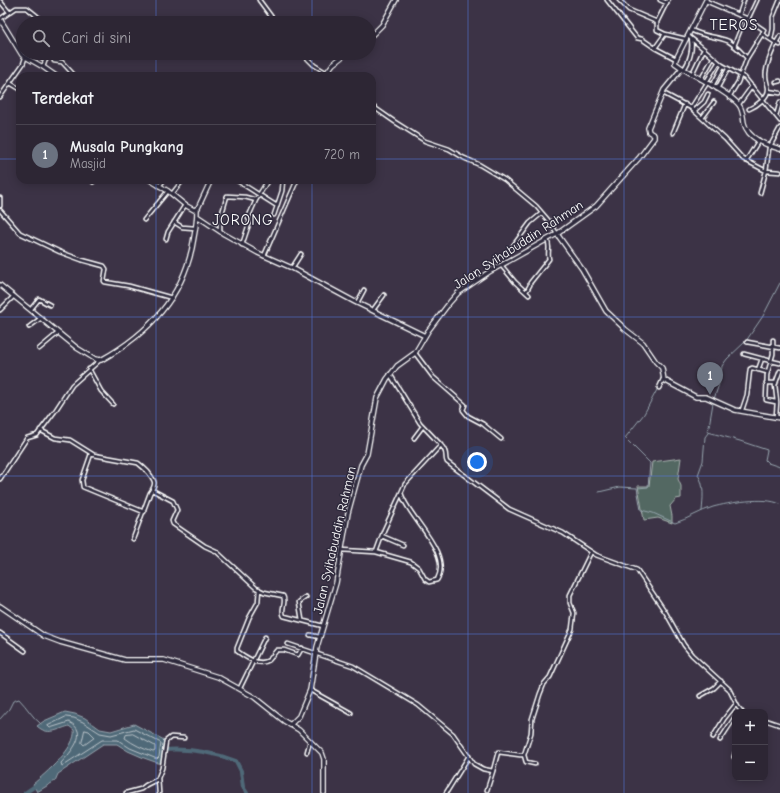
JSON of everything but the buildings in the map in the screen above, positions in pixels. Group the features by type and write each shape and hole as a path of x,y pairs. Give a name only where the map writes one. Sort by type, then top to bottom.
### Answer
{"street":[{"path":"259,0 271,16"},
{"path":"376,31 382,25 396,0"},
{"path":"607,0 637,38 642,39 676,59"},
{"path":"619,0 629,10 657,22"},
{"path":"660,0 667,1 657,22 657,30 665,34 688,38 704,49 718,63 741,74 780,121"},
{"path":"728,97 741,74 747,58 764,30 746,18 706,0 675,63 682,69 717,89 728,97 739,104 742,109 747,131 769,146 780,149"},
{"path":"739,15 744,0"},
{"path":"734,46 746,18 757,0"},
{"path":"771,38 773,17 780,0"},
{"path":"0,1 9,12"},
{"path":"16,46 0,19 14,9 23,8 27,8 37,16"},
{"path":"691,30 706,36 720,38 734,46 747,58"},
{"path":"655,48 665,34"},
{"path":"762,34 771,38 780,45"},
{"path":"749,110 762,100 768,91 765,78 766,67 780,36"},
{"path":"682,69 687,64 690,57 692,46 688,38"},
{"path":"691,74 704,49"},
{"path":"701,80 713,58"},
{"path":"17,72 24,60"},
{"path":"29,60 50,72"},
{"path":"43,67 46,60"},
{"path":"310,60 323,72"},
{"path":"327,72 338,60"},
{"path":"54,61 62,62 71,72"},
{"path":"691,108 718,63"},
{"path":"712,86 723,66"},
{"name":"Jalan Syihabuddin Rahman","path":"290,725 299,716 310,690 316,653 336,583 347,517 361,465 367,454 377,398 390,374 397,366 415,353 425,336 455,296 466,287 501,265 557,234 599,203 646,149 654,136 648,129 663,93 670,80 682,69"},
{"path":"717,89 728,69"},
{"path":"0,97 16,73"},
{"path":"10,83 16,87"},
{"path":"739,104 752,86"},
{"path":"768,91 780,93"},
{"path":"663,93 691,108 725,139 738,155 746,161 766,171 780,172"},
{"path":"694,111 704,102 708,94"},
{"path":"702,118 714,102"},
{"path":"776,116 780,102"},
{"path":"673,133 685,104"},
{"path":"376,110 425,141 449,150 496,174 516,189 542,213 582,269 606,311 643,343 662,368 664,379 659,388"},
{"path":"760,193 766,171 769,146 780,128"},
{"path":"746,161 759,140"},
{"path":"156,184 170,192 193,210 197,209"},
{"path":"144,220 179,184"},
{"path":"0,479 25,440 37,435 72,385 100,360 130,342 159,314 172,298 183,279 191,258 196,228 197,209 209,184"},
{"path":"242,184 277,206"},
{"path":"242,245 250,221 248,218 256,200 266,184"},
{"path":"274,215 282,191 283,184"},
{"path":"264,256 296,184"},
{"path":"220,232 220,220 227,196 242,196 256,200"},
{"path":"0,198 0,206"},
{"path":"166,239 168,232 185,205"},
{"path":"0,210 20,234 60,252 104,266 106,269 105,282 147,290 172,298"},
{"path":"513,246 529,224 542,213"},
{"path":"197,216 242,245 292,268 425,336"},
{"path":"174,222 182,226 196,228"},
{"path":"526,292 531,285 530,283 549,258 547,253 549,246 546,240"},
{"path":"292,268 301,254"},
{"path":"501,265 529,295"},
{"path":"0,285 82,352 100,360"},
{"path":"0,292 4,288"},
{"path":"357,302 364,290"},
{"path":"373,310 384,295"},
{"path":"0,310 14,296"},
{"path":"31,309 39,299 50,305"},
{"path":"28,327 41,318"},
{"path":"39,349 58,332"},
{"path":"773,340 771,361 767,372 766,400 776,402"},
{"path":"747,342 780,348"},
{"path":"415,353 437,381 465,405 463,410 467,415 483,424 501,439"},
{"path":"744,354 780,363"},
{"path":"758,370 762,359"},
{"path":"742,410 747,394 749,370 751,368 767,372"},
{"path":"89,369 101,391 113,404"},
{"path":"664,379 695,397 706,398 735,410 778,417 776,383 780,371"},
{"path":"390,374 409,407 423,426 447,453 446,460 448,462 506,507 562,533 591,552 637,570 666,613 684,645 692,655 732,693 739,709"},
{"path":"766,383 776,383"},
{"path":"414,438 423,426"},
{"path":"40,430 55,438 70,440 98,457 140,464 154,479 155,484 134,539"},
{"path":"376,552 405,484 441,445"},
{"path":"91,454 82,480 83,487 144,512"},
{"path":"152,490 173,501 177,510 172,521 173,524 205,546 216,551 250,583 259,589 284,596 283,615 288,618 324,626"},
{"path":"341,550 376,552 414,564 419,568 425,579 429,582 436,580 438,578 440,567 438,556 428,534 408,509 401,493"},
{"path":"382,536 403,545"},
{"path":"535,764 526,762 524,755 531,733 532,719 544,684 550,677 572,629 574,613 570,603 570,595 591,552"},
{"path":"259,589 258,602 249,618 237,650 248,658 266,662 278,650 298,654 302,648"},
{"path":"302,620 299,602 306,597"},
{"path":"0,606 42,635 60,642 125,660 164,660 212,674 240,688 261,702 290,725 300,730 311,740 324,757 324,793"},
{"path":"0,633 25,651"},
{"path":"310,635 320,637"},
{"path":"240,688 265,637"},
{"path":"288,644 357,667 422,707 447,728 469,755 473,763 483,769 493,771"},
{"path":"700,696 714,688 720,681"},
{"path":"310,690 351,713"},
{"path":"713,737 724,719 736,704"},
{"path":"768,721 780,725"},
{"path":"720,740 732,722"},
{"path":"159,793 158,779 166,741 171,738 184,738"},
{"path":"308,752 311,740"},
{"path":"487,790 498,752 524,755"},
{"path":"446,793 469,755"},
{"path":"126,793 141,789 158,779"}],"green space":[{"path":"681,458 678,479 681,486 681,498 676,499 670,506 672,523 658,518 644,520 638,486 649,486 652,462"}],"water":[{"path":"65,712 85,718 100,729 111,731 134,724 166,741 162,763 144,758 117,744 103,744 58,774 55,781 37,792 33,784 66,752 74,737 74,730 69,726 52,731 45,731 37,726 44,721"}],"waterway":[{"path":"714,399 720,381 722,366 727,359 746,341 763,316 780,283"},
{"path":"638,488 648,487 650,463 625,438 644,414 658,388"},
{"path":"713,403 708,432 767,450 765,460 768,463 780,467"},
{"path":"702,511 703,487 698,475 703,461 705,437 708,433"},
{"path":"599,492 620,487 637,488 641,510 653,513 675,523 713,507 728,504 756,500 780,504"},
{"path":"0,719 9,709 13,701 19,699 41,724"},
{"path":"162,750 200,751 236,761 241,771 243,787 247,793"},
{"path":"25,793 38,784"}],"place":[{"name":"Musala Pungkang","path":"710,395"}],"district":[{"name":"TEROS","path":"734,25"},
{"name":"JORONG","path":"243,220"}]}
